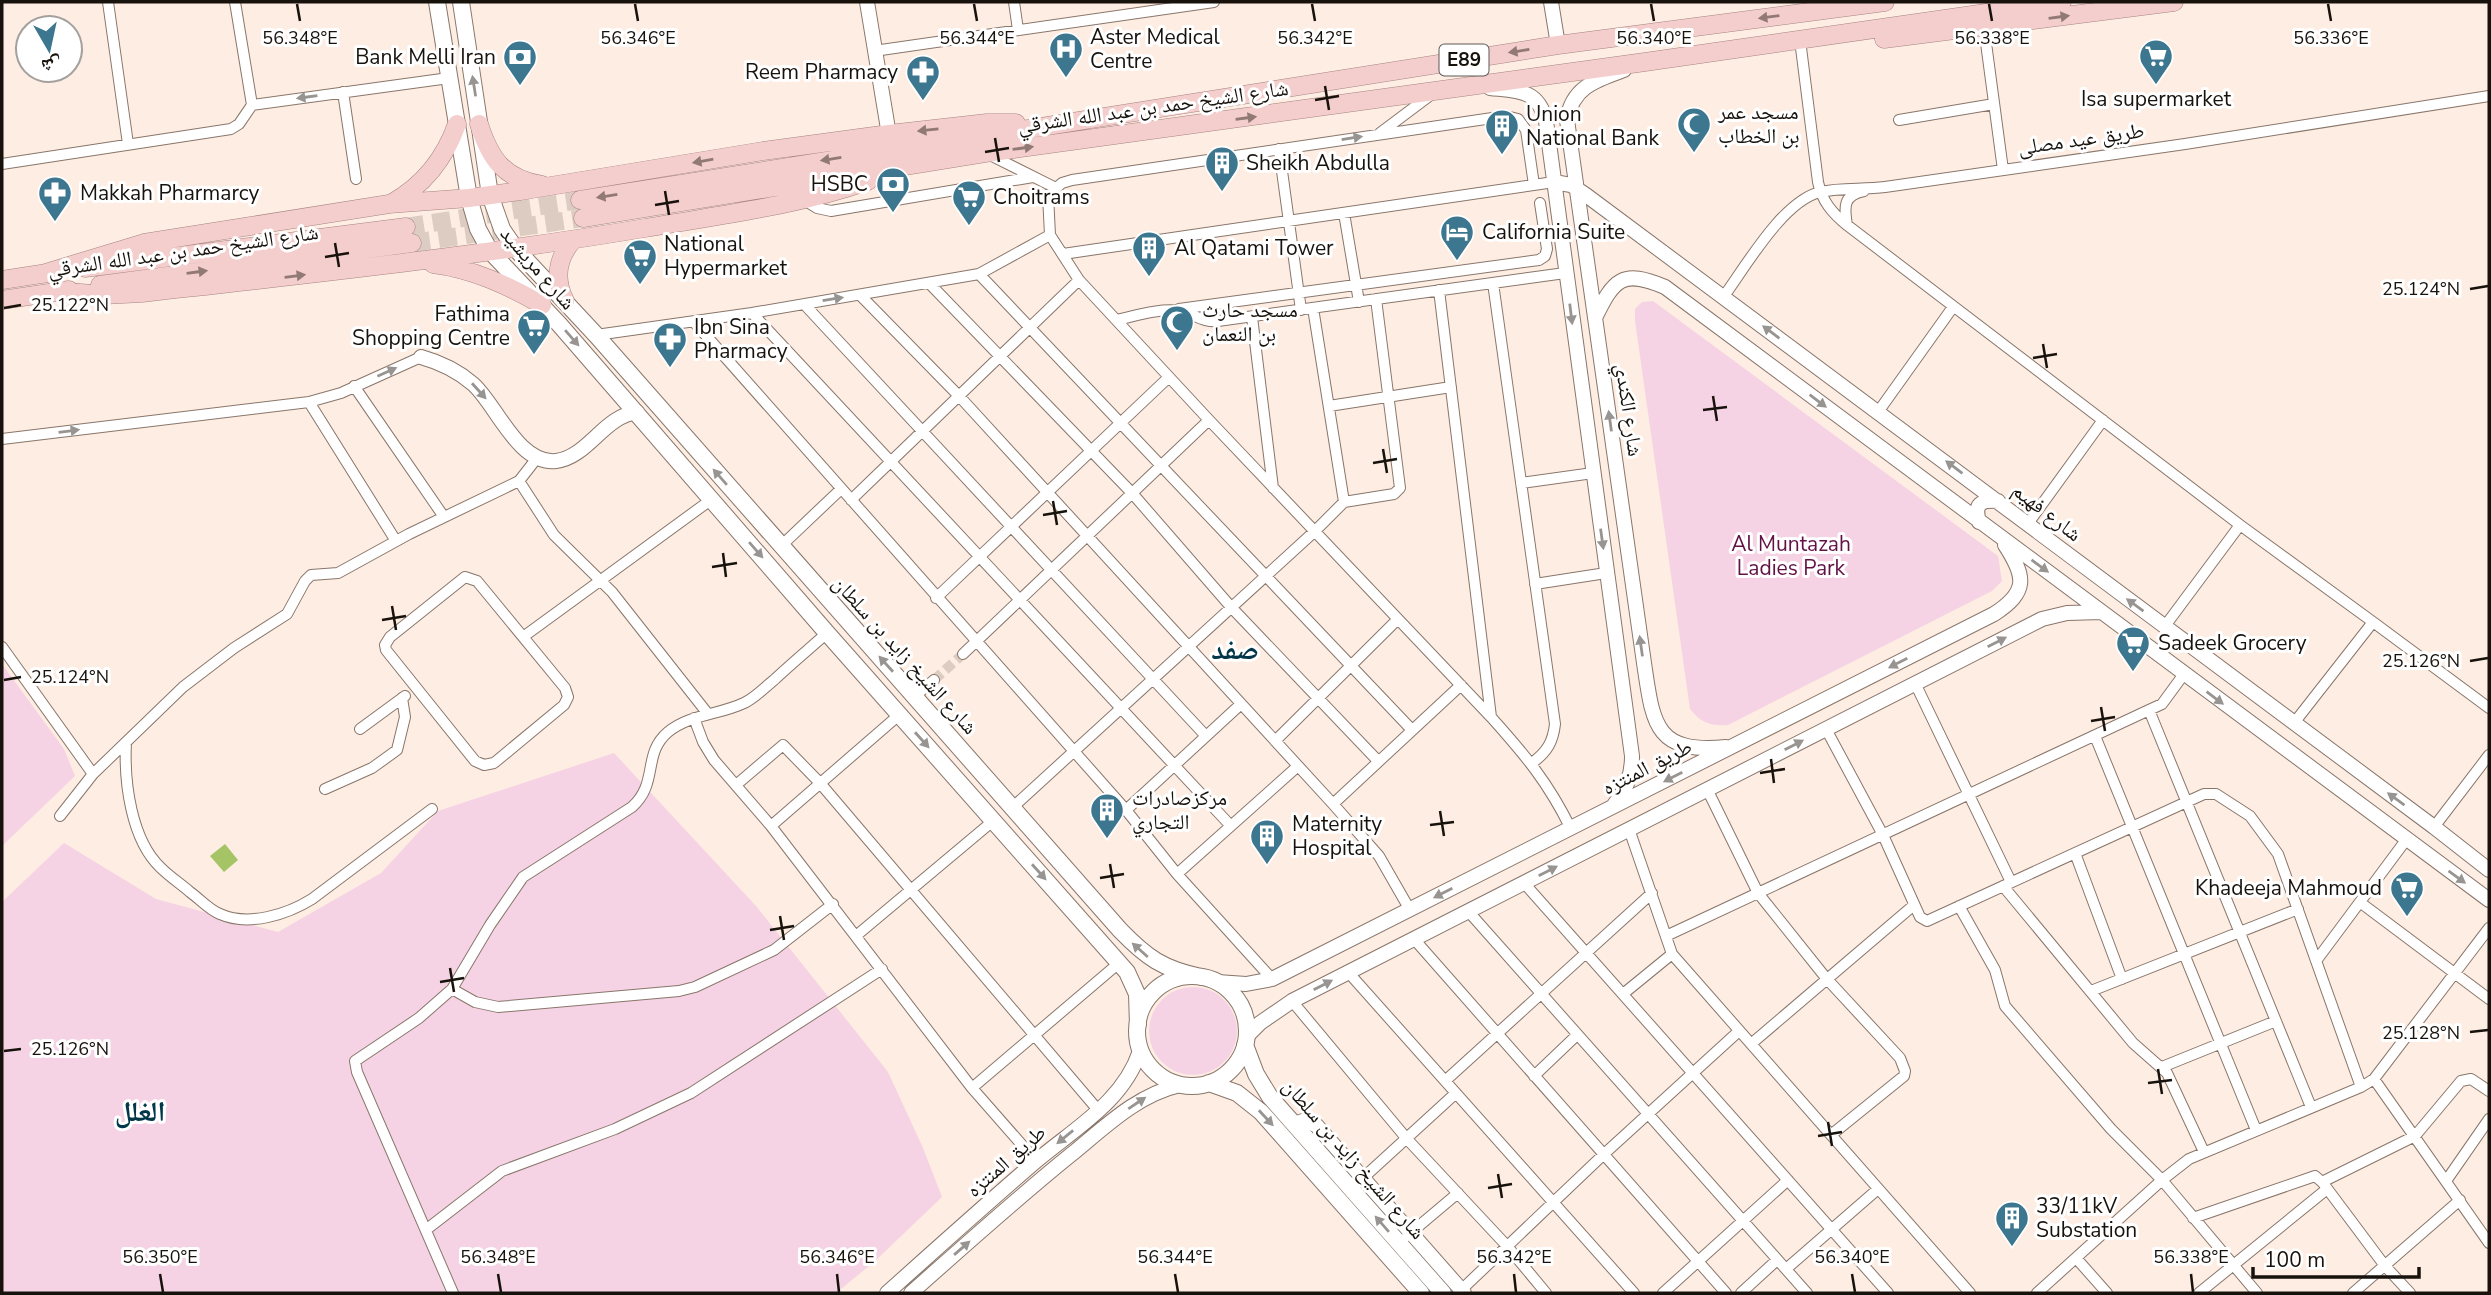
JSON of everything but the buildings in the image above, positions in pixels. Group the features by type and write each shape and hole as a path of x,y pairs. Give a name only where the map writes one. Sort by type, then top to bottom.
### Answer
{"highway":[{"name":"شارع الشيخ حمد بن عبد الله الشرقي","path":"580,200 890,142 1044,128 1558,45 1885,2"},
{"name":"شارع الشيخ حمد بن عبد الله الشرقي","path":"583,218 985,153 2062,2"},
{"path":"1846,34 1867,39 1893,39 2174,2"},
{"path":"389,204 412,190 434,168 457,124"},
{"path":"479,124 491,155 505,170 528,182 556,186"},
{"path":"42,274 144,243 389,204 469,198 556,186 763,151 890,142"},
{"path":"57,291 104,295 142,293 573,240 804,200 907,166"},
{"name":"شارع الشيخ حمد بن عبد الله الشرقي","path":"2,280 409,235 2,300"},
{"path":"565,301 559,285 558,269 563,253 573,240"},
{"path":"409,262 443,265 476,274 508,286 542,305"}],"main road":[{"name":"شارع مريشيد","path":"437,2 469,198 481,234 490,251 637,412"},
{"name":"شارع مريشيد","path":"461,2 491,195 502,229 515,248 596,335"},
{"path":"490,251 497,215 520,191"},
{"path":"460,255 481,234 489,215 491,195"},
{"name":"شارع الشيخ زايد بن سلطان","path":"596,335 1143,954 1177,972 1209,980"},
{"name":"شارع الشيخ زايد بن سلطان","path":"637,412 827,633 1119,962 1133,983 1139,1007 1138,1025"},
{"path":"1179,979 1209,980 1238,1001 1245,1018 1246,1041 1232,1069 1209,1083 1180,1085 1159,1075 1148,1064 1140,1051 1138,1025 1145,1004 1159,988 1179,979"},
{"name":"شارع الشيخ زايد بن سلطان","path":"1246,1041 1262,1087 1294,1124 1357,1184 1405,1238 1443,1293"},
{"name":"شارع الشيخ زايد بن سلطان","path":"1209,1083 1237,1093 1261,1112 1422,1293"}],"street":[{"path":"108,2 128,144"},
{"path":"2,164 231,130 239,124 252,105 235,2"},
{"path":"867,2 890,142"},
{"path":"1014,2 1018,30"},
{"path":"874,51 1018,30 1152,6 1214,2"},
{"path":"1551,2 1558,45"},
{"path":"1800,40 1821,192 1831,210 1953,307 2240,525 2489,708"},
{"path":"1986,43 2003,170"},
{"name":"شارع الكندي","path":"1645,62 1590,82 1575,96 1567,120 1652,713 1670,739 1686,746 1705,749 1734,746"},
{"path":"252,105 449,78"},
{"path":"1468,86 1522,91 1536,101 1546,121 1632,756 1632,774 1626,788 1611,808"},
{"path":"1378,134 1435,91"},
{"path":"343,92 356,179"},
{"name":"طريق عيد مصلى","path":"1724,296 1777,224 1800,201 1821,192 1853,187 1872,189 2489,96"},
{"path":"1899,120 1994,104"},
{"path":"1534,185 1526,130 1513,116 1072,180 1055,188 1048,195 1051,235 1079,280 1491,717 1532,763 1554,795 1571,829"},
{"path":"1279,149 1299,291 1307,309 1329,405 1344,502"},
{"path":"985,153 1055,188"},
{"path":"804,200 824,210 1033,177"},
{"path":"1063,254 1554,182 1578,188"},
{"name":"شارع فهيم","path":"1578,188 2489,870"},
{"path":"1847,225 1844,207 1846,199 1853,193 1872,189"},
{"path":"835,191 847,202 857,206"},
{"path":"1116,320 1195,305 1539,260 1545,256 1547,249 1540,203"},
{"path":"1344,214 1359,302"},
{"path":"596,335 752,313 979,274 1051,235"},
{"path":"1172,311 1187,313 1210,322 1565,273"},
{"path":"979,274 1412,730"},
{"path":"851,500 1079,280"},
{"path":"1595,318 1612,286 1621,281 1647,280 1665,287 2489,900"},
{"path":"929,283 1132,493 1231,607 1378,761"},
{"path":"1493,283 1555,724 1554,739 1532,763"},
{"path":"1439,290 1491,717"},
{"path":"860,295 959,396 1333,804 1379,856 1410,910"},
{"path":"1013,807 1344,502 1394,494 1400,488 1376,299"},
{"path":"804,304 1205,735"},
{"path":"1878,412 1953,307"},
{"path":"752,313 1230,825"},
{"path":"1252,317 1273,488"},
{"path":"694,322 1272,979"},
{"path":"1576,354 1583,363 1588,363 1597,358 1600,352"},
{"path":"2,439 309,402 341,393 421,357 445,366 471,382 521,446 537,457 551,461 571,456 622,416 637,412"},
{"path":"936,598 1169,377"},
{"path":"354,386 444,517"},
{"path":"1329,405 1451,387"},
{"path":"309,402 396,541"},
{"path":"963,654 1209,420"},
{"path":"2026,525 2104,420"},
{"path":"60,817 93,774 183,687 234,648 287,614 311,575 338,573 396,541 519,481 537,457"},
{"path":"1521,483 1593,473"},
{"path":"519,481 554,534 612,592 708,715"},
{"path":"781,546 841,489"},
{"path":"523,637 712,499"},
{"path":"1984,526 1976,508 1978,504 1981,501 1998,501"},
{"path":"2165,626 2240,525"},
{"name":"طريق المنتزه","path":"1209,980 1246,985 1272,979 1960,632 2008,605 2021,587 2018,565 2003,543 1984,526"},
{"path":"1535,584 1606,573"},
{"path":"465,577 477,581 565,688 568,697 564,705 489,765 475,761 415,688 387,654 387,641 465,577"},
{"path":"1246,1041 1260,1023 1292,1001 1970,655 2054,615 2102,612"},
{"path":"1275,741 1398,619"},
{"path":"2294,723 2373,622"},
{"path":"1960,632 1969,638 1973,648 1970,655"},
{"path":"453,1293 357,1072 355,1060 435,1006 452,989 489,925 523,877 641,799 647,786 651,760 657,744 675,726 750,700 827,633"},
{"path":"2,647 93,774"},
{"path":"1667,936 2162,704 2184,674"},
{"path":"915,696 934,680"},
{"path":"1915,683 2007,884 2133,1043 2162,1067 2171,1079 2204,1152"},
{"path":"1333,804 1461,685"},
{"path":"360,729 415,688"},
{"path":"325,789 372,768 397,750 405,717 402,698"},
{"path":"1126,810 1241,704"},
{"path":"2255,727 2275,724 2275,709"},
{"path":"2149,710 2311,1107"},
{"path":"771,826 899,715"},
{"path":"694,718 703,742 714,760 833,904 972,1088 1036,1161"},
{"path":"1826,729 1883,835 1920,917 1927,921 2203,794 2216,794 2250,816 2278,854 2361,1087"},
{"path":"2095,736 2256,1130"},
{"path":"126,743 129,799 149,851 159,867 216,912 230,918 246,919 295,909 432,809"},
{"path":"736,785 783,745 820,783 1098,1110"},
{"path":"2434,827 2489,755"},
{"path":"1177,874 1298,766"},
{"path":"1707,789 1758,893 1826,978 1900,1058 1905,1071 1904,1076 1831,1135"},
{"path":"856,935 993,821"},
{"path":"1629,829 1672,954 1970,1293"},
{"path":"2316,961 2406,840"},
{"path":"2075,853 2122,979"},
{"path":"1524,883 1888,1293"},
{"path":"1445,1081 1652,893"},
{"path":"2361,903 2489,999"},
{"path":"452,989 475,1002 498,1007 678,991 695,987 774,950 833,904"},
{"path":"1751,1044 1914,905"},
{"path":"1959,906 1995,970 2005,1006 2103,1119 2162,1180 2257,1293"},
{"path":"2091,991 2298,909"},
{"path":"1468,911 1807,1293"},
{"path":"2038,1293 2162,1180 2189,1159 2361,1087 2374,1079 2489,928"},
{"path":"1413,939 1726,1293"},
{"path":"1623,994 1672,954"},
{"path":"972,1088 1119,962"},
{"path":"426,1230 502,1171 615,1129 691,1093 882,969"},
{"path":"1348,972 1634,1293"},
{"path":"1292,1001 1407,1139 1507,1246 1546,1293"},
{"path":"2162,1067 2276,1021"},
{"path":"1458,1193 1405,1238 1461,1292 1552,1202 1739,1031"},
{"path":"1534,1076 1577,1035"},
{"name":"طريق المنتزه","path":"887,1293 1098,1110 1124,1084 1140,1051"},
{"path":"2374,1079 2489,1243"},
{"path":"2199,1293 2325,1185 2415,1136 2461,1081 2471,1079 2489,1091"},
{"name":"طريق المنتزه","path":"911,1293 1048,1173 1127,1109 1152,1093 1180,1085"},
{"path":"1357,1184 1456,1093"},
{"path":"2446,1181 2489,1119"},
{"path":"2193,1218 2315,1176 2325,1185 2385,1266 2410,1293"},
{"path":"1663,1293 1788,1180"},
{"path":"1786,1269 1878,1189"},
{"path":"2353,1293 2460,1200"},
{"path":"2076,1258 2107,1293"},
{"path":"1741,1293 1777,1260"}],"green space":[{"name":"Al Muntazah Ladies Park","path":"1653,301 1998,556 2002,581 1992,591 1728,725 1711,724 1698,718 1690,709 1635,321 1635,309 1642,302"},
{"path":"2,664 64,749 75,776 2,846"},
{"path":"614,753 756,906 888,1072 942,1197 874,1262 836,1293 2,1293 2,902 64,843 156,899 278,932 381,873 438,811"},
{"path":"1193,987 1210,991 1224,1000 1233,1014 1237,1031 1233,1048 1224,1062 1210,1071 1193,1075 1176,1071 1162,1062 1153,1048 1149,1031 1153,1014 1162,1000 1176,991"}],"shaded area":[{"path":"225,844 238,860 224,872 210,856"}],"tunnel":[{"path":"406,227 580,200"},
{"path":"412,243 583,218"},
{"path":"934,680 963,654"}],"place":[{"name":"Aster Medical Centre","path":"1066,79"},
{"name":"Isa supermarket","path":"2156,86"},
{"name":"Bank Melli Iran","path":"520,87"},
{"name":"Reem Pharmacy","path":"923,102"},
{"name":"مسجد عمر بن الخطاب","path":"1694,154"},
{"name":"Union National Bank","path":"1502,156"},
{"name":"Sheikh Abdulla","path":"1222,193"},
{"name":"HSBC","path":"893,214"},
{"name":"Makkah Pharmarcy","path":"55,223"},
{"name":"Choitrams","path":"969,227"},
{"name":"California Suite","path":"1457,262"},
{"name":"Al Qatami Tower","path":"1149,278"},
{"name":"National Hypermarket","path":"640,286"},
{"name":"مسجد حارث بن النعمان","path":"1177,352"},
{"name":"Fathima Shopping Centre","path":"534,356"},
{"name":"Ibn Sina Pharmacy","path":"670,369"},
{"name":"Sadeek Grocery","path":"2133,673"},
{"name":"مركزصادرات التجاري","path":"1107,840"},
{"name":"Maternity Hospital","path":"1267,866"},
{"name":"Khadeeja Mahmoud","path":"2407,918"},
{"name":"33/11kV Substation","path":"2012,1248"}],"district":[{"name":"صفد","path":"1235,650"},
{"name":"الغلل","path":"140,1112"}]}
